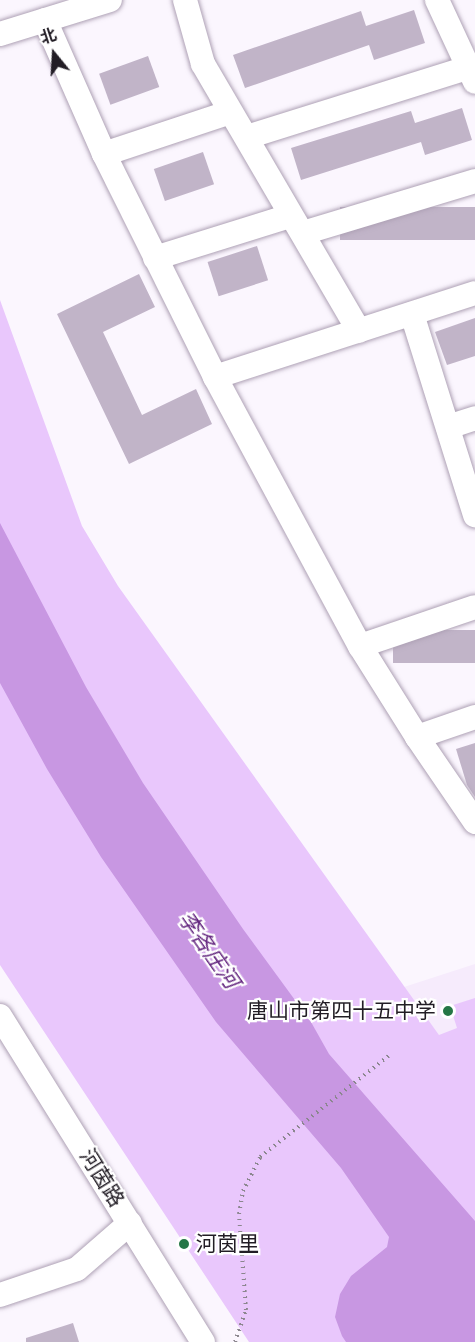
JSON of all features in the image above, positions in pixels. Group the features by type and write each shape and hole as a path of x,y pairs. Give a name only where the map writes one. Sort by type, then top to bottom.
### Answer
{"street":[{"path":"185,0 203,64 359,331"},
{"path":"247,137 471,75 437,0"},
{"path":"0,34 102,1"},
{"path":"45,20 105,154 215,377 360,646 417,737 475,822"},
{"path":"105,154 230,112"},
{"path":"155,258 475,181"},
{"path":"215,377 475,293"},
{"path":"412,314 475,515"},
{"path":"448,427 475,418"},
{"path":"360,646 475,607"},
{"path":"417,737 475,717"},
{"name":"河茵路","path":"0,1016 203,1342"},
{"path":"0,1294 77,1269 130,1223"}],"path":[{"path":"235,1342 246,1310 239,1214 243,1191 260,1157 300,1123 391,1054"}],"shaded area":[{"path":"0,300 82,526 118,586 439,1035 457,1028 450,1006 475,998 475,1342 249,1342 0,965"},
{"name":"唐山市第四十五中学","path":"475,964 475,1085 404,987"}],"water":[{"name":"李各庄河","path":"0,523 86,687 143,783 243,929 311,1022 329,1054 475,1221 475,1342 346,1342 342,1336 335,1317 340,1294 351,1276 387,1247 389,1237 341,1168 216,1022 101,857 47,769 0,683"}],"building":[{"path":"414,10 425,43 374,60 369,45 245,88 233,55 361,11 366,26"},
{"path":"148,56 159,87 110,105 99,74"},
{"path":"462,108 472,140 425,155 421,142 301,180 291,148 411,111 415,123"},
{"path":"203,152 214,184 165,201 154,169"},
{"path":"340,207 475,207 475,240 340,240"},
{"path":"257,246 268,280 219,296 208,262"},
{"path":"139,274 155,307 103,332 142,415 196,389 212,424 129,464 57,314"},
{"path":"475,318 475,356 447,365 435,332"},
{"path":"393,630 475,630 475,663 393,663"},
{"path":"475,743 475,797 467,785 456,749"},
{"path":"73,1323 79,1342 26,1342 26,1338"}],"place":[{"name":"唐山市第四十五中学","path":"448,1011"},
{"name":"河茵里","path":"184,1244"}]}
